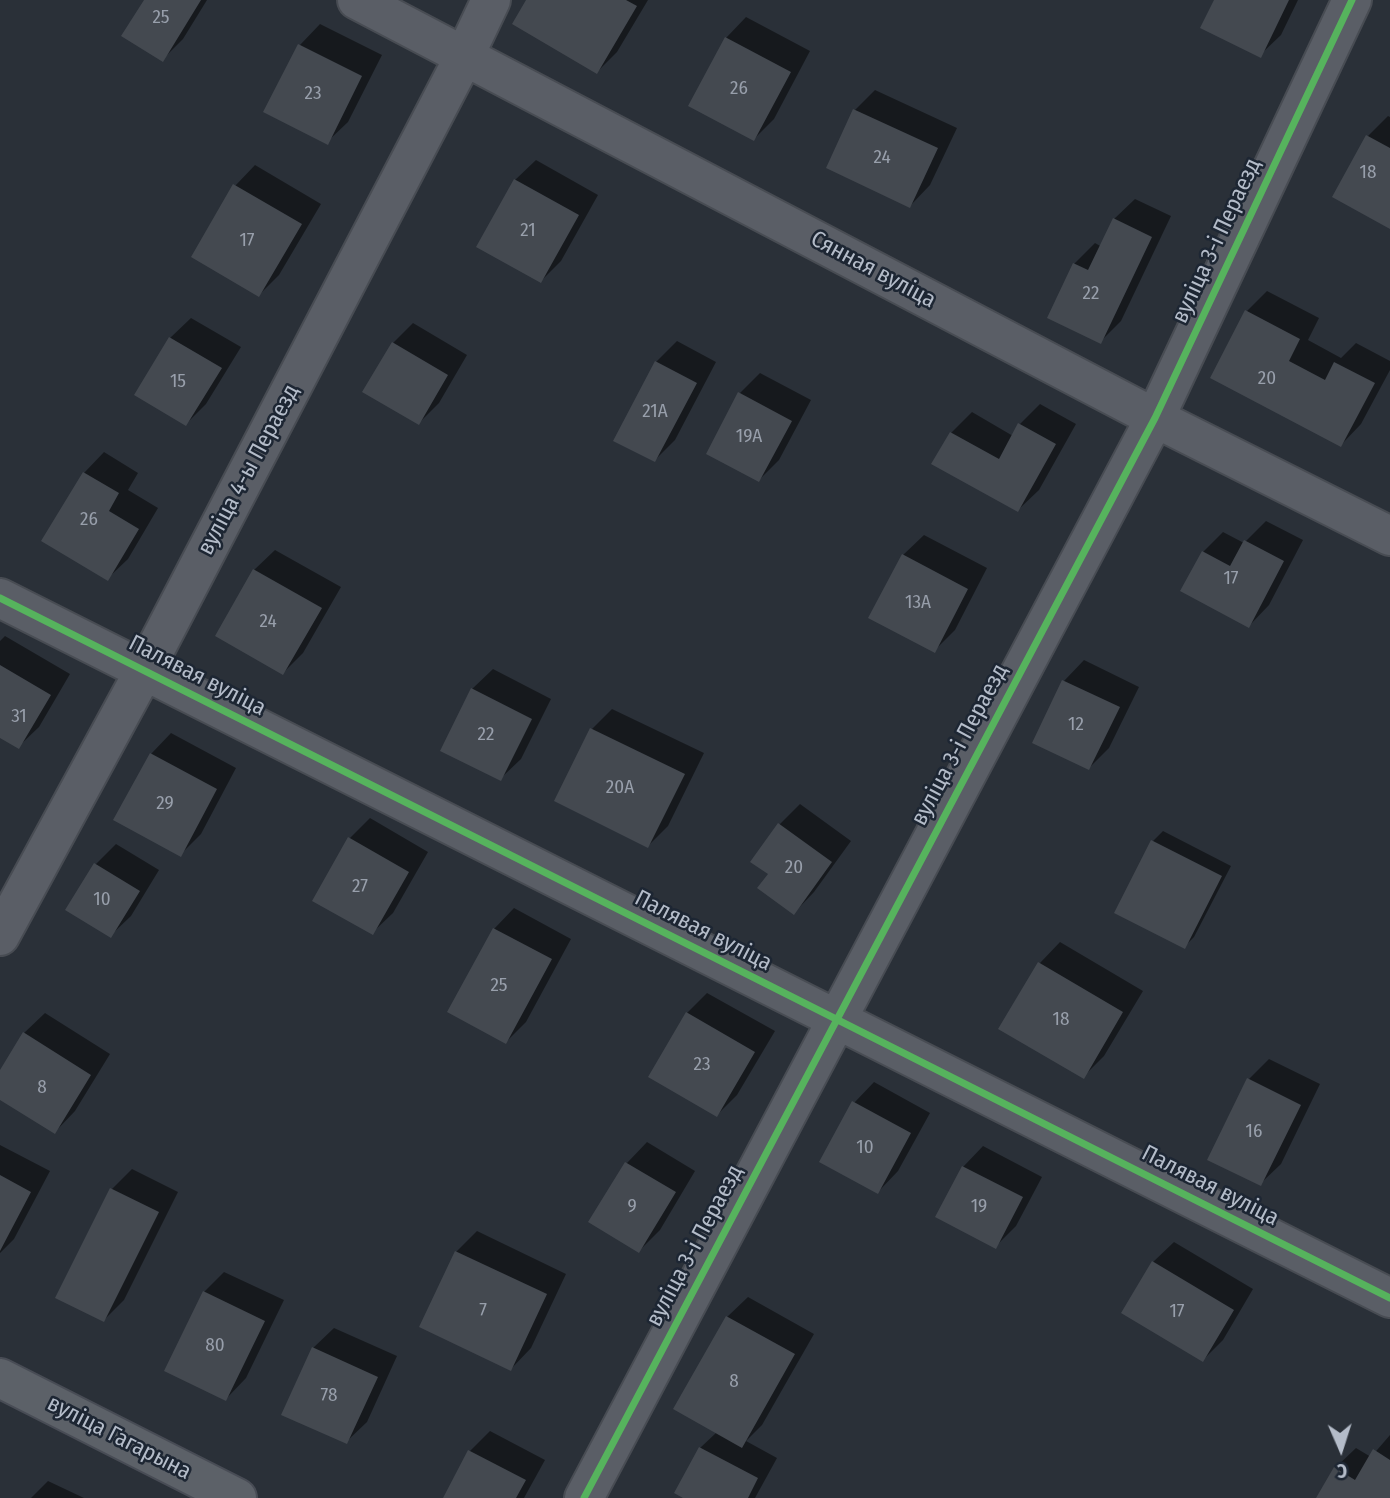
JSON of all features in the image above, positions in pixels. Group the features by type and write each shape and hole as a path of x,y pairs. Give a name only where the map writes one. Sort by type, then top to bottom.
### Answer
{"main road":[{"name":"вуліца Гагарына","path":"0,1378 237,1498"}],"street":[{"name":"Сянная вуліца","path":"357,0 1155,418 1390,537"},
{"name":"вуліца 4-ы Пераезд","path":"0,936 144,671 464,57 491,0"},
{"name":"вуліца 3-і Пераезд","path":"584,1498 1155,418 1352,0"},
{"name":"Палявая вуліца","path":"0,598 1390,1298"}],"building":[{"path":"144,0 201,0 163,62 121,36"},
{"path":"526,0 626,0 637,6 597,74 512,24"},
{"path":"1214,0 1289,0 1261,58 1200,28"},
{"path":"725,37 791,72 754,141 688,106"},
{"path":"298,44 362,76 328,145 263,112"},
{"path":"853,109 938,148 910,208 826,168"},
{"path":"1366,135 1390,148 1390,229 1332,197"},
{"path":"514,179 579,215 541,283 476,247"},
{"path":"233,184 302,224 259,297 191,257"},
{"path":"1113,218 1152,237 1101,344 1047,318 1073,263 1088,270"},
{"path":"1245,310 1300,339 1289,361 1325,380 1334,362 1375,383 1341,447 1210,378"},
{"path":"169,337 222,368 186,426 134,395"},
{"path":"392,342 448,375 419,425 362,392"},
{"path":"655,361 697,383 655,462 613,441"},
{"path":"738,392 792,421 759,482 706,454"},
{"path":"1018,423 1056,444 1018,512 931,464 950,432 999,459"},
{"path":"83,472 119,493 109,511 139,529 108,581 41,541"},
{"path":"1244,540 1284,561 1249,628 1180,591 1202,551 1230,566"},
{"path":"902,554 968,589 935,653 868,618"},
{"path":"253,569 322,608 283,675 215,636"},
{"path":"0,665 51,695 19,749 0,738"},
{"path":"1062,680 1120,707 1089,770 1032,743"},
{"path":"471,688 532,719 501,781 440,751"},
{"path":"590,728 685,774 648,848 554,801"},
{"path":"150,753 217,789 181,857 113,820"},
{"path":"778,823 832,862 794,915 757,888 768,874 750,862"},
{"path":"348,837 409,872 373,935 312,901"},
{"path":"1151,840 1222,876 1185,949 1114,913"},
{"path":"94,863 140,891 111,938 65,910"},
{"path":"493,928 552,959 506,1044 447,1012"},
{"path":"1038,962 1123,1012 1084,1079 998,1029"},
{"path":"686,1012 755,1052 717,1117 648,1077"},
{"path":"23,1032 91,1075 55,1134 0,1100 0,1070"},
{"path":"1247,1078 1301,1105 1261,1186 1207,1160"},
{"path":"852,1101 911,1133 878,1194 819,1162"},
{"path":"625,1162 676,1192 639,1253 588,1222"},
{"path":"962,1166 1023,1197 996,1249 935,1217"},
{"path":"0,1175 31,1192 0,1251"},
{"path":"110,1188 159,1212 104,1322 55,1298"},
{"path":"455,1251 547,1294 511,1371 419,1327"},
{"path":"1152,1261 1234,1310 1203,1362 1121,1313"},
{"path":"203,1291 265,1321 226,1401 164,1371"},
{"path":"726,1316 795,1354 742,1448 673,1409"},
{"path":"312,1347 378,1377 347,1444 281,1415"},
{"path":"699,1447 758,1478 748,1498 683,1498 674,1493"},
{"path":"1373,1449 1390,1460 1390,1498 1316,1498 1334,1467 1355,1480"},
{"path":"468,1450 526,1480 516,1498 443,1498"}],"cycle path":[{"path":"584,1498 1155,418 1352,0"},
{"path":"0,598 1390,1298"}]}
